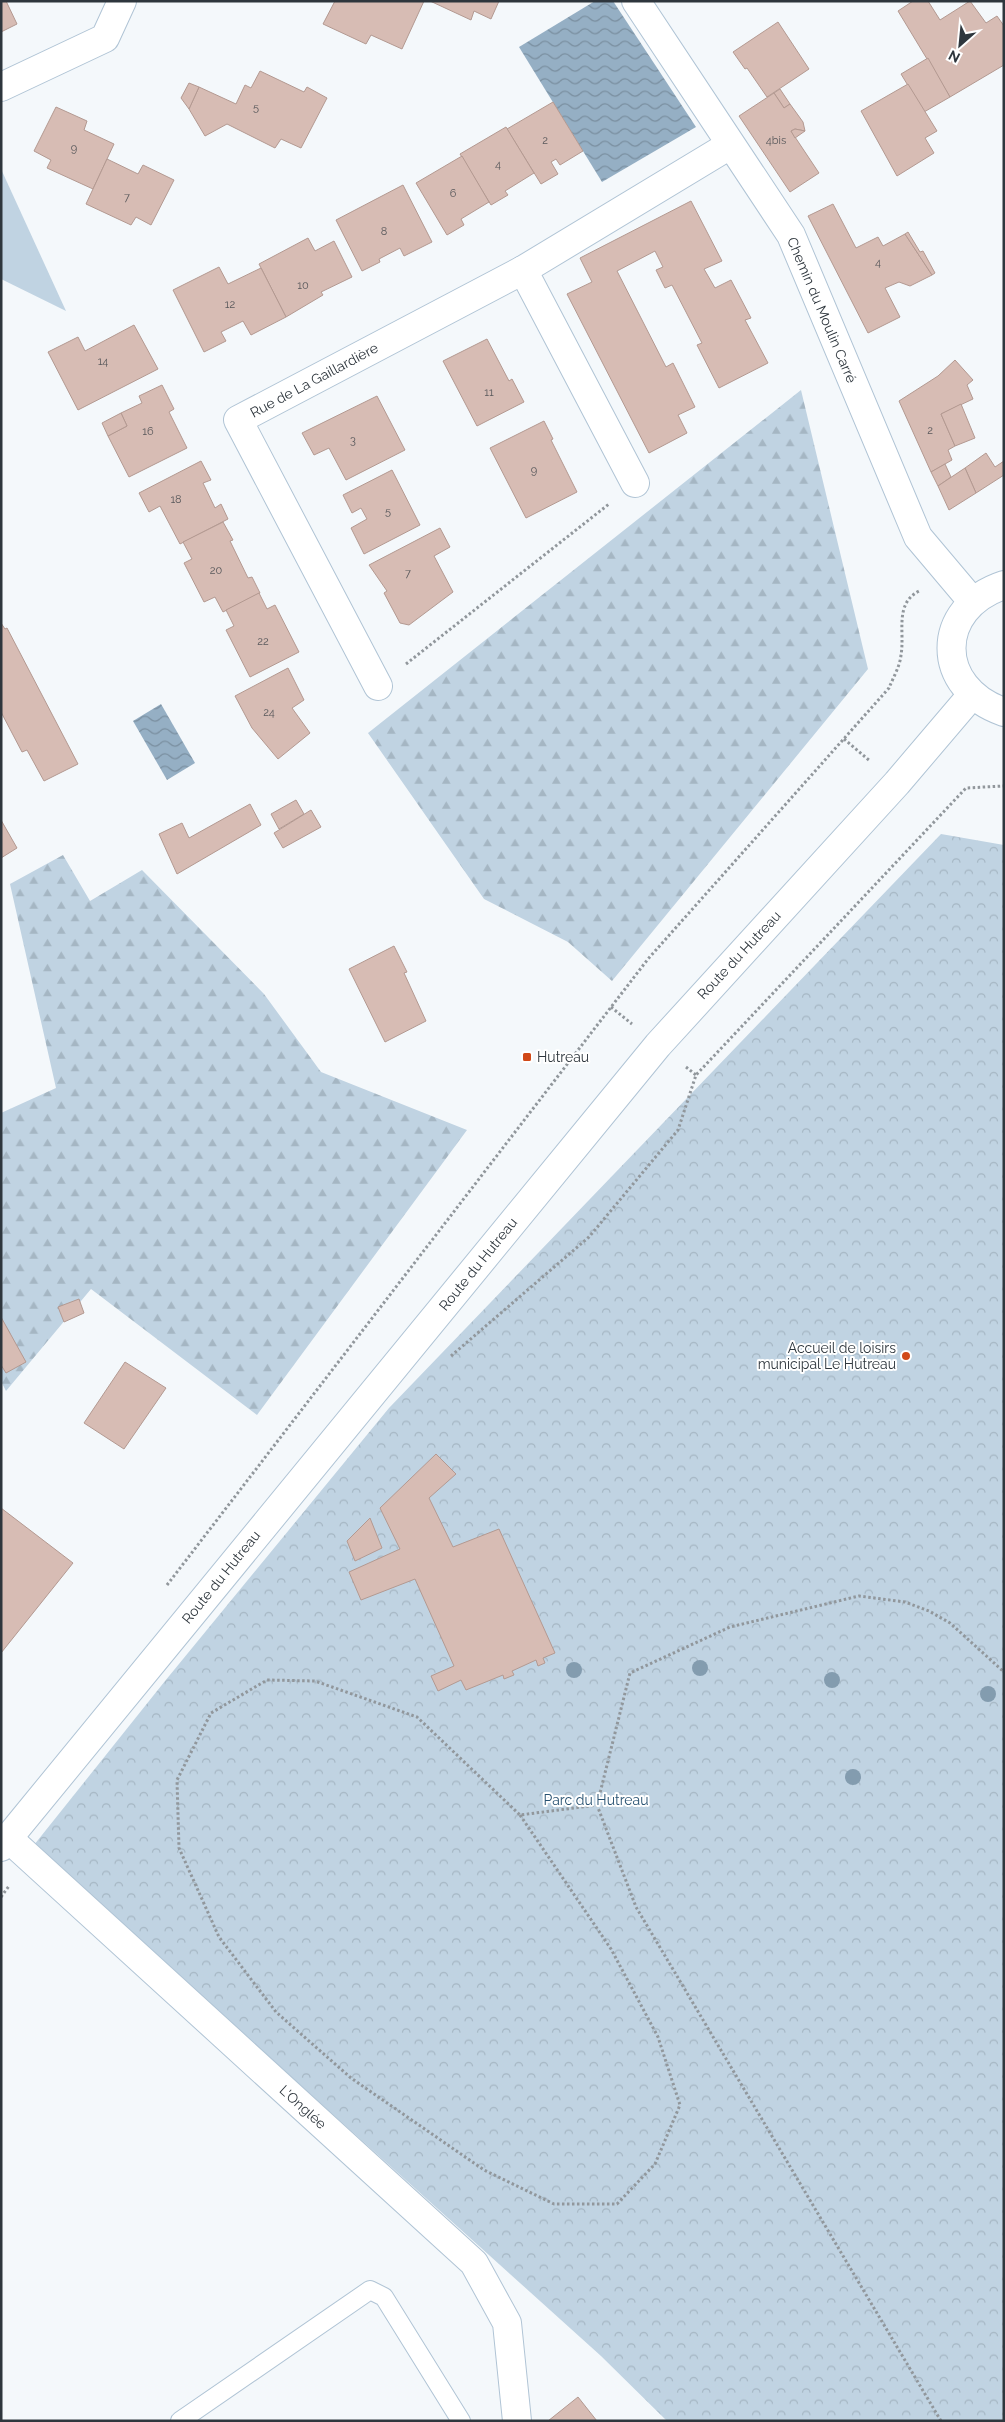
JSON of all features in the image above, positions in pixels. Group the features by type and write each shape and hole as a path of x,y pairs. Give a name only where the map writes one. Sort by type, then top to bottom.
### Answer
{"street":[{"path":"1,87 105,38 122,1"},
{"name":"Chemin du Moulin Carré","path":"636,1 791,236 918,537 972,601"},
{"name":"Rue de La Gaillardière","path":"378,686 238,420 523,270 730,145"},
{"path":"523,270 635,483"},
{"path":"1004,585 988,590 972,601 959,618 952,638 952,659 959,679 972,696 987,707 1004,712"},
{"name":"Route du Hutreau","path":"5,1842 663,1039 897,783 972,696"},
{"name":"L'Onglée","path":"5,1842 474,2263 507,2323 518,2421"}],"lane":[{"path":"180,2421 370,2290 384,2297 461,2421"}],"path":[{"path":"378,686 635,483"},
{"path":"165,1588 648,960 889,688 901,656 901,615 910,596 951,574"},
{"path":"696,1075 966,788 1004,786"},
{"path":"941,2421 636,1907 597,1805 630,1673 730,1627 859,1596 882,1598 928,1611 950,1624 1004,1672"},
{"path":"268,1680 315,1681 417,1717 520,1815 611,1949 658,2037 680,2105 655,2164 617,2204 554,2204 484,2170 351,2078 276,2012 219,1937 179,1848 177,1780 210,1713 268,1680"},
{"path":"520,1815 597,1805"}],"green space":[{"path":"1,169 66,311 1,279"},
{"path":"801,390 868,669 612,981 568,942 484,899 368,733"},
{"name":"Parc du Hutreau","path":"941,834 1004,845 1004,2421 667,2421 601,2356 34,1845 165,1681 389,1408"},
{"path":"63,855 90,901 142,870 264,994 321,1072 467,1130 257,1415 91,1289 6,1391 1,1381 1,1113 56,1088 10,884"}],"water":[{"path":"595,1 613,1 696,127 602,182 519,47"},
{"path":"161,704 195,763 167,780 133,721"}],"building":[{"path":"1,1 6,1 17,24 1,32"},
{"path":"335,1 424,1 402,49 371,35 366,44 323,24"},
{"path":"430,1 499,1 491,19 474,11 471,20"},
{"path":"913,1 928,1 940,20 970,1 986,23 997,16 1004,26 1004,65 950,97 898,11"},
{"path":"778,22 809,69 767,97 747,68 745,69 733,52"},
{"path":"928,58 950,97 924,112 901,74"},
{"path":"260,71 304,92 307,87 327,98 301,148 281,139 275,148 227,124 205,136 189,109 199,87 236,104 245,85 251,88"},
{"path":"189,83 199,87 189,109 181,98"},
{"path":"908,84 937,131 925,138 934,153 897,176 861,111"},
{"path":"780,89 790,104 784,108 774,93"},
{"path":"774,93 784,108 790,104 803,122 805,131 795,129 791,131 819,173 790,192 739,116"},
{"path":"553,102 583,151 560,165 556,159 551,162 558,174 541,184 507,129"},
{"path":"56,107 87,121 84,130 114,144 93,189 47,168 51,160 34,151"},
{"path":"506,127 534,173 505,191 508,195 491,205 460,154"},
{"path":"795,129 805,131 795,138 791,131"},
{"path":"462,156 489,202 461,219 464,225 447,235 416,183"},
{"path":"107,159 138,174 143,165 174,180 151,225 136,217 131,225 86,204"},
{"path":"403,185 432,242 404,256 400,248 379,259 380,262 362,271 336,220"},
{"path":"691,201 722,261 704,269 715,288 731,280 751,318 745,320 768,363 719,388 697,345 702,343 672,285 665,288 656,270 663,267 655,251 617,271 666,367 673,363 695,407 678,415 687,433 649,453 567,294 592,282 580,258"},
{"path":"833,204 856,248 878,237 883,246 905,234 932,275 910,286 899,282 885,288 900,317 868,333 808,216"},
{"path":"908,232 920,252 923,251 935,273 932,275 905,234"},
{"path":"308,238 315,251 334,241 352,277 321,292 323,295 286,317 259,264"},
{"path":"219,267 228,284 261,268 286,317 251,335 243,321 221,332 226,341 204,352 173,290"},
{"path":"134,325 158,369 78,410 48,352 78,337 85,351"},
{"path":"487,339 509,381 512,379 524,402 477,426 443,361"},
{"path":"955,360 973,380 967,385 973,399 941,414 955,446 948,450 952,460 931,472 899,401 938,376"},
{"path":"162,385 174,409 169,412 187,448 129,477 108,436 127,426 121,413 142,403 139,396"},
{"path":"377,396 405,450 346,480 329,448 314,455 302,433"},
{"path":"961,404 975,438 955,446 941,414"},
{"path":"121,413 127,426 108,436 102,423"},
{"path":"544,421 553,439 551,440 577,492 526,518 490,448"},
{"path":"986,453 995,467 1004,461 1004,475 976,493 965,468"},
{"path":"201,461 211,480 203,483 215,508 221,504 228,519 180,544 160,506 149,512 139,493"},
{"path":"945,464 951,477 938,486 931,472"},
{"path":"965,468 976,493 949,510 938,486"},
{"path":"392,470 420,525 364,554 351,528 367,519 361,508 352,513 343,495"},
{"path":"223,522 233,540 230,541 248,578 252,577 260,593 223,612 215,597 204,602 184,563 192,559 183,542"},
{"path":"440,528 450,547 434,556 453,592 409,625 400,623 384,593 387,591 369,565"},
{"path":"259,593 267,609 275,605 299,652 250,677 226,630 234,626 226,610"},
{"path":"1,623 5,629 7,628 78,764 44,781 27,750 22,752 1,712"},
{"path":"288,668 304,700 292,708 310,733 278,759 252,728 235,696"},
{"path":"296,800 304,814 279,829 271,814"},
{"path":"250,804 261,825 177,874 159,834 182,823 189,838"},
{"path":"311,810 321,827 283,848 274,833"},
{"path":"1,820 17,848 1,858"},
{"path":"394,946 407,972 404,973 426,1021 385,1042 349,969"},
{"path":"79,1299 84,1313 64,1322 58,1307"},
{"path":"1,1317 26,1362 6,1373 1,1365"},
{"path":"125,1362 166,1388 124,1449 84,1423"},
{"path":"436,1454 456,1474 429,1498 453,1547 499,1529 555,1653 543,1658 545,1663 538,1666 536,1660 512,1671 514,1675 504,1679 503,1675 466,1690 461,1680 438,1691 431,1676 454,1666 415,1579 361,1600 349,1572 400,1549 380,1508"},
{"path":"1,1508 73,1563 1,1653"},
{"path":"370,1518 382,1548 355,1561 347,1541"},
{"path":"578,2397 597,2421 548,2421"}],"place":[{"name":"Hutreau","path":"527,1057"},
{"name":"Accueil de loisirs municipal Le Hutreau","path":"906,1356"}]}
